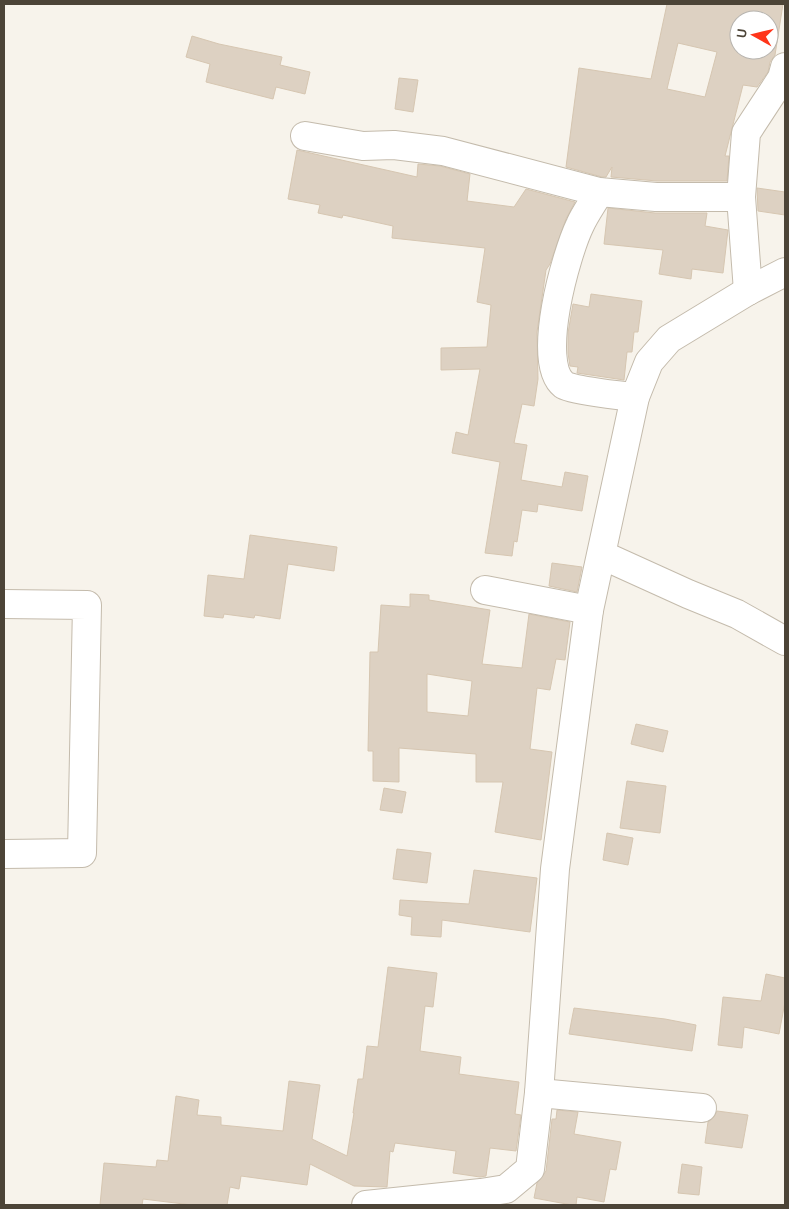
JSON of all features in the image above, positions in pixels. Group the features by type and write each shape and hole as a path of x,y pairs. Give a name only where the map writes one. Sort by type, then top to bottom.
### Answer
{"street":[{"path":"748,291 741,197 746,133 782,78 785,67"},
{"path":"305,136 363,146 394,145 443,151 599,192 656,197 741,197"},
{"path":"599,192 579,225 561,278 554,318 553,359 555,376 566,387 635,397"},
{"path":"366,1205 481,1193 506,1188 530,1169 539,1093 555,869 589,610 635,397 649,362 669,339 748,291 785,272"},
{"path":"602,555 688,594 738,614 785,641"},
{"path":"485,590 589,610"},
{"path":"4,604 87,605 82,853 4,854"},
{"path":"539,1093 702,1108"}],"building":[{"path":"667,4 783,4 779,30 779,10 729,10 729,60 771,60 768,72 757,87 743,85 725,156 729,156 727,181 657,181 611,177 612,167 606,177 602,177 566,167 579,68 651,79","holes":["678,43 717,52 705,97 667,89"]},
{"path":"192,36 219,44 282,57 280,65 310,72 305,94 276,87 273,99 206,82 210,64 186,57"},
{"path":"399,78 418,80 413,112 395,109"},
{"path":"297,150 417,177 418,164 440,166 470,174 467,201 514,207 526,189 575,202 566,219 550,264 546,270 537,332 538,379 534,406 522,404 514,443 527,445 521,480 562,487 565,472 588,476 582,511 538,504 537,512 522,510 517,542 514,541 512,556 485,553 500,462 452,453 456,432 468,435 480,369 441,370 441,348 487,347 491,305 477,302 485,248 392,238 393,226 343,215 342,218 318,213 320,205 288,199"},
{"path":"757,188 785,192 785,215 758,211"},
{"path":"608,208 655,213 707,213 705,226 728,230 723,273 692,269 691,279 659,274 663,250 604,244"},
{"path":"591,294 642,301 638,332 634,332 632,352 627,352 624,380 577,373 578,367 570,366 568,333 573,304 589,307"},
{"path":"250,535 337,547 334,571 288,564 280,619 255,615 254,618 224,614 223,618 204,616 208,575 244,579"},
{"path":"552,563 582,567 577,592 549,586"},
{"path":"410,594 429,595 429,600 490,610 482,664 522,668 529,614 570,622 565,660 556,659 550,690 537,688 530,749 552,752 541,840 495,832 503,782 476,782 476,754 399,748 399,782 373,781 373,751 368,751 370,652 378,652 381,605 410,607","holes":["427,674 472,681 468,716 427,712"]},
{"path":"636,724 668,731 663,752 631,744"},
{"path":"627,781 666,786 660,833 620,828"},
{"path":"384,788 406,792 402,813 380,810"},
{"path":"607,833 633,838 628,865 603,860"},
{"path":"397,849 431,853 427,883 393,879"},
{"path":"474,870 537,878 530,932 442,920 441,937 411,935 412,917 399,915 400,900 469,904"},
{"path":"388,967 437,973 433,1007 425,1006 420,1051 461,1057 459,1074 519,1082 515,1114 521,1115 516,1151 490,1148 486,1176 480,1177 453,1173 456,1151 395,1143 393,1152 390,1151 387,1187 354,1186 310,1164 307,1185 241,1176 239,1189 230,1187 227,1205 192,1205 143,1199 142,1205 100,1205 104,1163 156,1167 157,1160 168,1161 176,1096 199,1100 197,1115 221,1117 221,1125 283,1131 289,1081 320,1085 312,1139 347,1156 358,1079 363,1079 367,1046 378,1047"},
{"path":"766,974 785,978 785,1002 779,1034 744,1027 742,1048 718,1045 723,997 761,1001"},
{"path":"574,1008 665,1019 696,1025 692,1051 569,1034"},
{"path":"557,1110 578,1112 574,1134 621,1142 616,1170 610,1169 604,1202 577,1197 576,1205 572,1205 534,1198 537,1183 546,1171 552,1119 556,1119"},
{"path":"717,1111 748,1115 742,1148 705,1143 708,1122"},
{"path":"682,1164 702,1167 699,1195 678,1193"}]}
